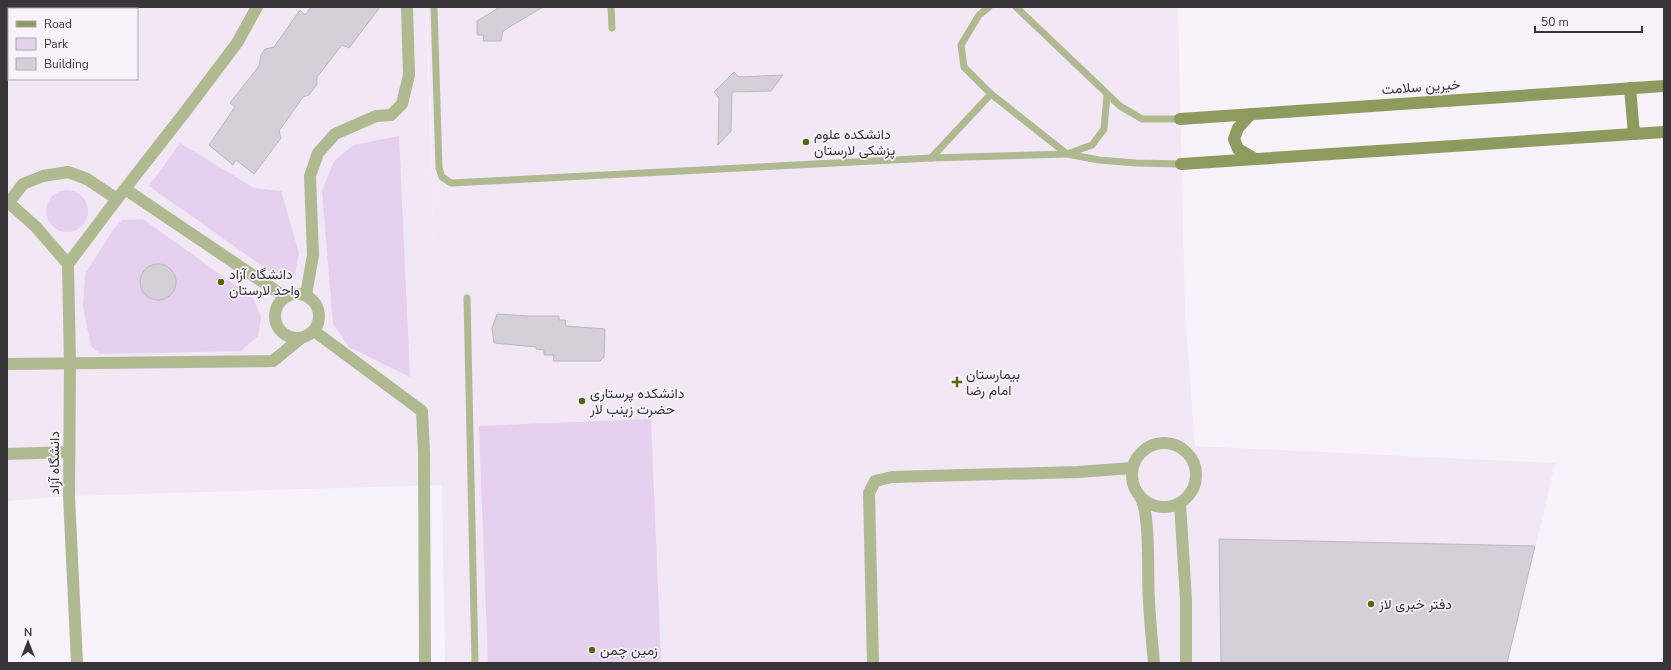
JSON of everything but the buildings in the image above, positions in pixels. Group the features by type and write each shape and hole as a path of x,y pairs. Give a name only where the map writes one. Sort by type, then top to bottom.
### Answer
{"street":[{"path":"117,199 86,179 68,172 43,176 23,184 8,202 36,227 68,264 237,43 257,7"},
{"path":"306,295 313,255 310,176 318,153 335,134 376,116 391,115 402,104 409,75 407,7"},
{"name":"خیرین سلامت","path":"1180,119 1664,86"},
{"path":"1630,88 1634,134"},
{"path":"1251,114 1238,128 1234,139 1238,148 1255,159"},
{"path":"1182,164 1664,132"},
{"path":"125,189 285,297"},
{"name":"دانشگاه آزاد","path":"68,264 70,364 69,496 77,663"},
{"path":"291,294 306,295 317,304 319,311 318,325 308,336 293,338 286,336 280,331 274,316 279,302 291,294"},
{"path":"314,331 422,411 424,452 425,663"},
{"path":"7,364 273,361 301,338"},
{"path":"1140,497 1149,504 1159,507 1170,507 1180,503 1188,496 1194,487 1196,476 1194,466 1189,456 1182,449 1162,443 1152,446 1140,455 1132,468 1132,479 1135,488 1140,497 1143,501 1147,516 1148,601 1154,663"},
{"path":"7,454 69,452"},
{"path":"873,663 869,493 875,481 892,477 1078,472 1132,468"},
{"path":"1180,503 1186,600 1186,663"}],"lane":[{"path":"434,7 439,168 442,177 451,183 930,158 1067,154 1099,160 1136,164 1182,164"},
{"path":"611,7 612,28"},
{"path":"1016,7 1120,106 1142,119 1180,119"},
{"path":"1023,7 1025,16"},
{"path":"988,8 979,15 961,45 964,67 991,94 1067,154"},
{"path":"930,158 991,94"},
{"path":"1067,154 1092,145 1104,129 1108,95"},
{"path":"467,298 475,663"}],"shaded area":[{"path":"7,7 426,7 437,332 427,7 1178,7 1185,312 1195,446 1555,463 1536,546 1219,539 1221,663 445,663 442,485 69,496 7,501"}],"green space":[{"path":"399,136 410,377 349,347 333,324 322,191 334,161 354,145"},
{"path":"180,143 254,188 281,191 299,253 294,278 282,280 149,186"},
{"path":"67,190 82,196 88,211 82,226 67,232 52,226 46,211 52,196"},
{"path":"143,219 253,298 261,317 258,336 241,351 100,354 91,346 83,307 85,274 113,230 122,220"},
{"path":"651,419 661,663 488,663 479,426"}],"place":[{"name":"دانشکده علوم پزشکی لارستان","path":"806,142"},
{"name":"دانشگاه آزاد واحد لارستان","path":"221,282"},
{"name":"بیمارستان امام رضا","path":"957,382"},
{"name":"دانشکده پرستاری حضرت زینب لار","path":"582,401"},
{"name":"دفتر خبری لاز","path":"1371,604"},
{"name":"زمین چمن","path":"592,650"}]}
